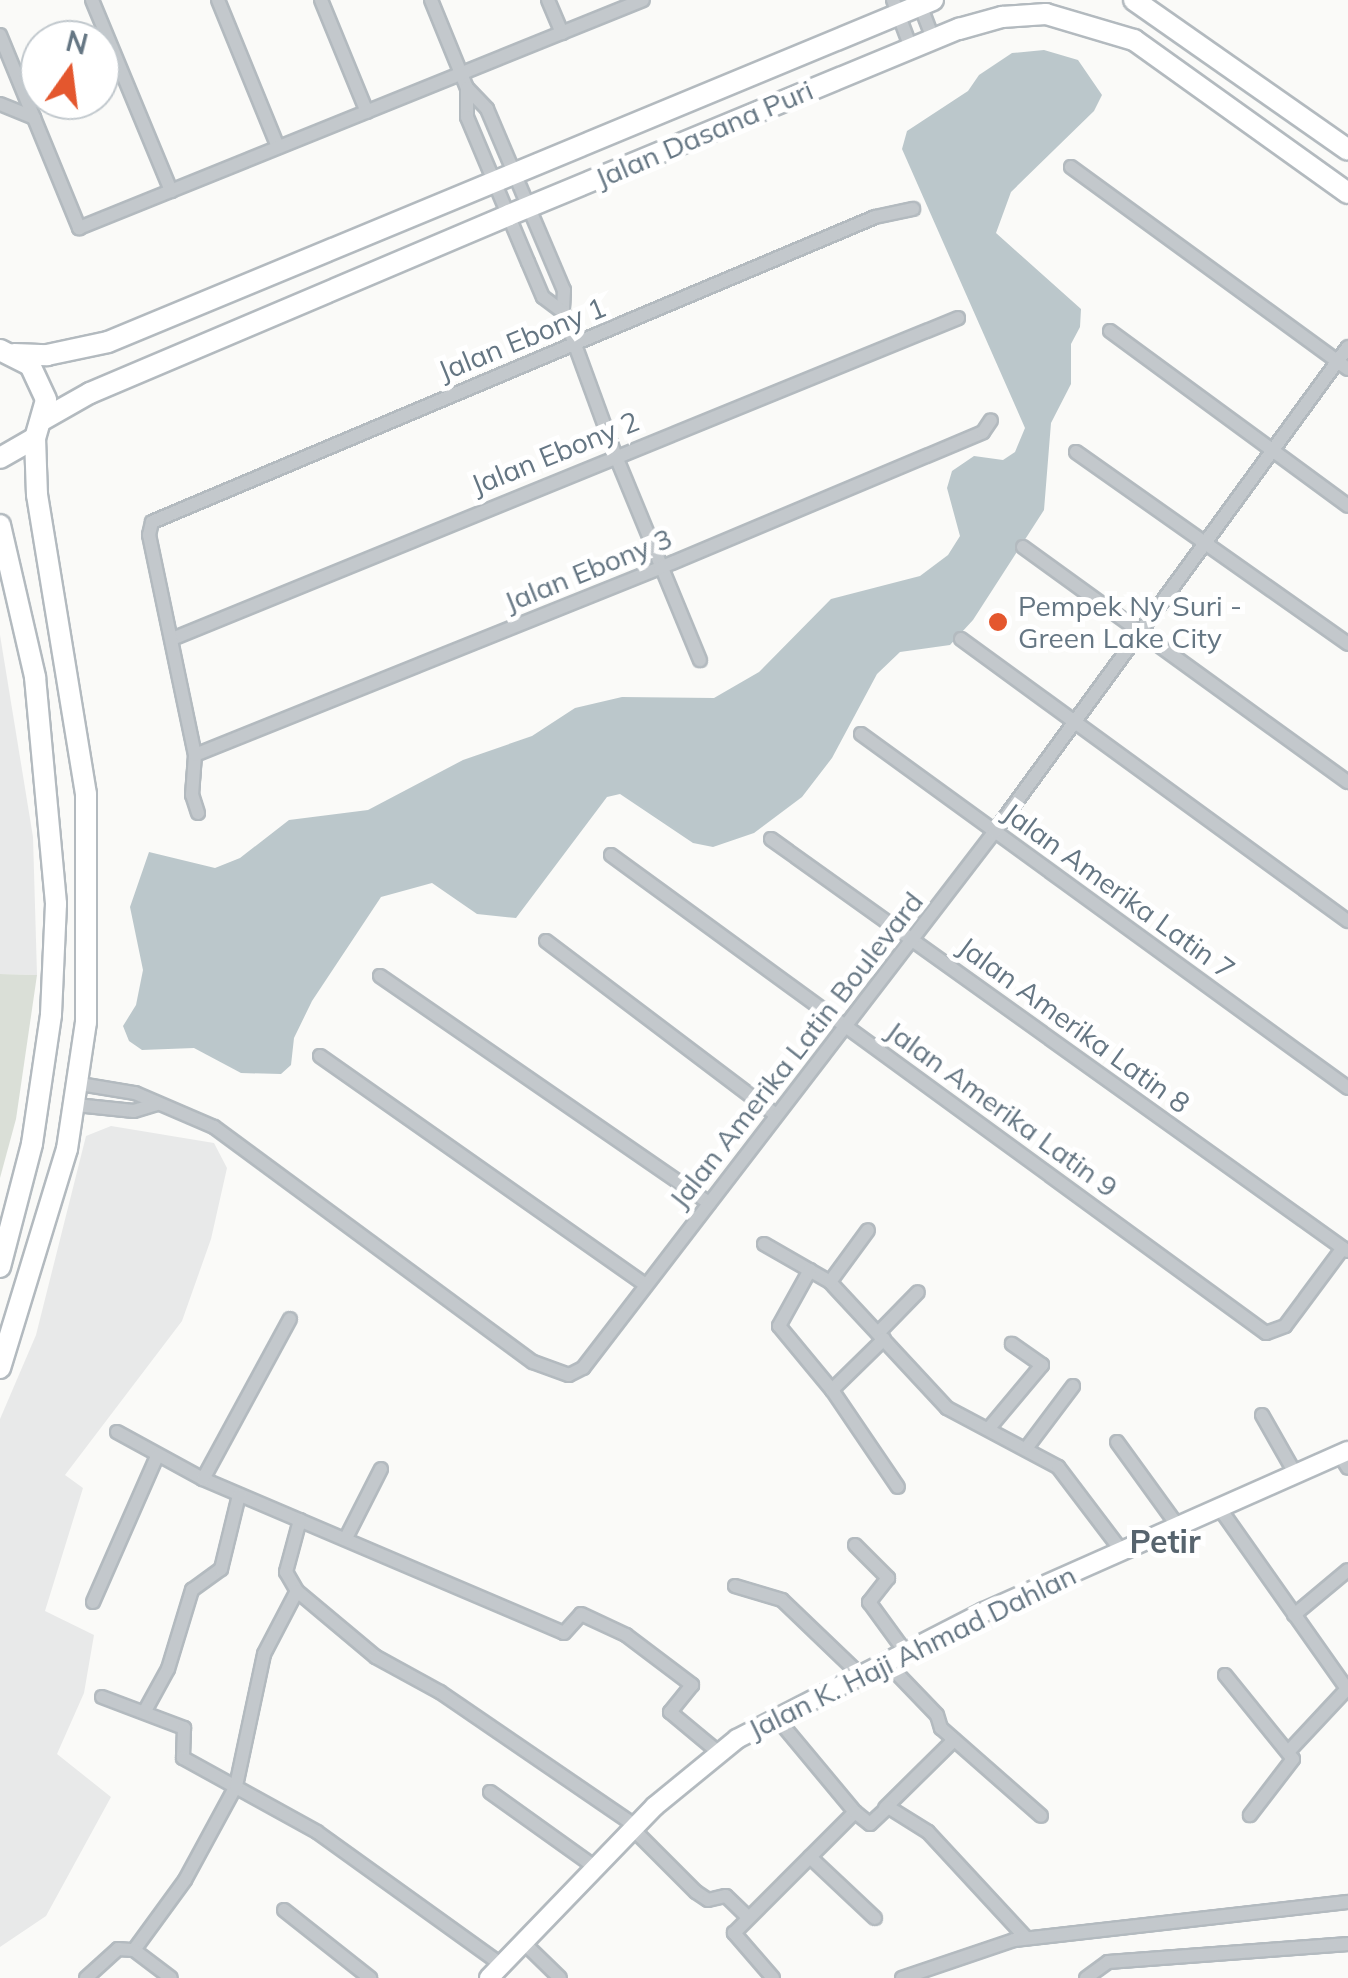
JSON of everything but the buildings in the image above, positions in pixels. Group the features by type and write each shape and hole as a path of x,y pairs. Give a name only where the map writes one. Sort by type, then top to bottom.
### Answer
{"main road":[{"path":"1134,0 1348,150"},
{"name":"Jalan Dasana Puri","path":"7,352 47,355 108,342 505,180 896,7 924,2"},
{"name":"Jalan Dasana Puri","path":"0,458 90,393 933,39 1002,18 1046,14 1086,21 1160,55 1348,193"},
{"path":"0,1368 30,1285 78,1095 90,910 86,794 37,495 41,381 7,352"},
{"path":"0,525 35,677 56,904 50,1015 32,1144 0,1267"},
{"name":"Jalan K. Haji Ahmad Dahlan","path":"496,1972 634,1828 718,1752 775,1716 904,1650 1218,1506 1295,1473 1345,1458"}],"street":[{"path":"92,0 171,191"},
{"path":"218,0 278,148"},
{"path":"321,0 367,112"},
{"path":"431,0 467,88 487,109 505,180 519,211 564,290 563,312 615,454 700,660"},
{"path":"548,0 562,33"},
{"path":"35,120 79,228 644,0"},
{"path":"924,2 933,39"},
{"path":"896,7 912,48"},
{"path":"0,36 20,84"},
{"path":"467,88 467,117 519,211 543,298 563,312"},
{"path":"1070,168 1343,366"},
{"name":"Jalan Ebony 1","path":"172,639 149,535 152,522 874,217 913,209"},
{"name":"Jalan Ebony 2","path":"172,639 615,454 958,318"},
{"path":"1110,331 1348,506"},
{"name":"Jalan Amerika Latin Boulevard","path":"78,1095 135,1093 214,1127 552,1372 568,1375 583,1368 995,831 1273,450 1343,366 1348,347"},
{"name":"Jalan Ebony 3","path":"195,755 660,568 983,432 992,420"},
{"path":"1076,452 1348,644"},
{"path":"1024,547 1348,782"},
{"path":"172,639 195,755 192,800 198,812"},
{"path":"961,639 1348,922"},
{"name":"Jalan Amerika Latin 7","path":"861,734 1348,1088"},
{"name":"Jalan Amerika Latin 8","path":"772,839 1346,1250"},
{"name":"Jalan Amerika Latin 9","path":"610,855 1266,1332 1285,1326 1346,1250"},
{"path":"546,942 775,1114"},
{"path":"380,976 709,1203"},
{"path":"320,1056 646,1285"},
{"name":"Jalan Amerika Latin Boulevard","path":"78,1095 134,1112 157,1104"},
{"path":"830,1282 868,1230"},
{"path":"764,1244 830,1282 948,1408 1028,1446 1071,1478 1121,1550"},
{"path":"810,1270 779,1326 832,1390 898,1487"},
{"path":"832,1390 918,1292"},
{"path":"203,1480 290,1319"},
{"path":"990,1426 1042,1365 1012,1344"},
{"path":"1028,1446 1073,1386"},
{"path":"1262,1414 1295,1473"},
{"path":"116,1432 203,1480 347,1536 564,1633 581,1614 626,1635 692,1685 670,1712 718,1752"},
{"path":"1117,1442 1177,1525"},
{"path":"92,1602 157,1456"},
{"path":"347,1536 380,1470"},
{"path":"146,1709 168,1669 192,1590 220,1569 239,1495"},
{"path":"1218,1506 1348,1689 1290,1751"},
{"path":"300,1520 286,1572 296,1591 376,1657 440,1692 634,1828 696,1892 708,1900 726,1896 748,1917"},
{"path":"855,1545 888,1578 870,1602 904,1650"},
{"path":"1294,1615 1348,1570"},
{"path":"735,1586 782,1600 858,1673"},
{"path":"134,1950 185,1880 236,1786 264,1654 296,1591"},
{"path":"884,1660 954,1740 1041,1816"},
{"path":"1225,1675 1290,1751 1293,1762 1250,1815"},
{"path":"102,1697 146,1709 184,1728 183,1758 317,1832 496,1972"},
{"path":"775,1716 855,1812 870,1824 954,1740"},
{"path":"490,1792 596,1868"},
{"path":"884,1808 928,1832 1026,1938"},
{"path":"773,1978 734,1938 748,1917 855,1812"},
{"path":"810,1856 875,1918"},
{"path":"902,1978 1026,1938 1348,1902"},
{"path":"284,1910 370,1978"},
{"path":"524,1943 560,1978"},
{"path":"1086,1978 1108,1962 1348,1944"},
{"path":"86,1978 118,1949 134,1950 171,1978"}],"shaded area":[{"path":"1044,50 1078,60 1102,95 1094,111 1011,192 996,233 1081,309 1080,327 1071,344 1071,384 1051,423 1044,510 973,620 950,645 900,652 877,674 832,758 802,797 754,833 713,847 693,843 620,794 607,797 516,918 477,914 432,883 381,897 312,1001 294,1038 291,1065 281,1074 241,1073 194,1048 142,1050 129,1041 123,1026 136,1005 143,970 130,907 149,852 215,868 240,858 289,820 368,810 463,760 532,736 575,708 622,697 714,698 759,672 831,599 920,576 948,555 960,536 947,488 952,471 974,456 1003,460 1015,452 1025,428 902,149 907,131 968,91 979,75 1012,53"},
{"path":"0,635 33,837 37,975 0,974"},
{"path":"0,974 37,975 16,1119 0,1178"},
{"path":"111,1126 214,1143 227,1168 211,1239 182,1321 65,1475 83,1488 45,1611 94,1635 84,1693 57,1754 111,1797 46,1916 0,1947 0,1419 36,1335 86,1136"}],"place":[{"name":"Pempek Ny Suri - Green Lake City","path":"998,622"}],"district":[{"name":"Petir","path":"1165,1541"}]}
